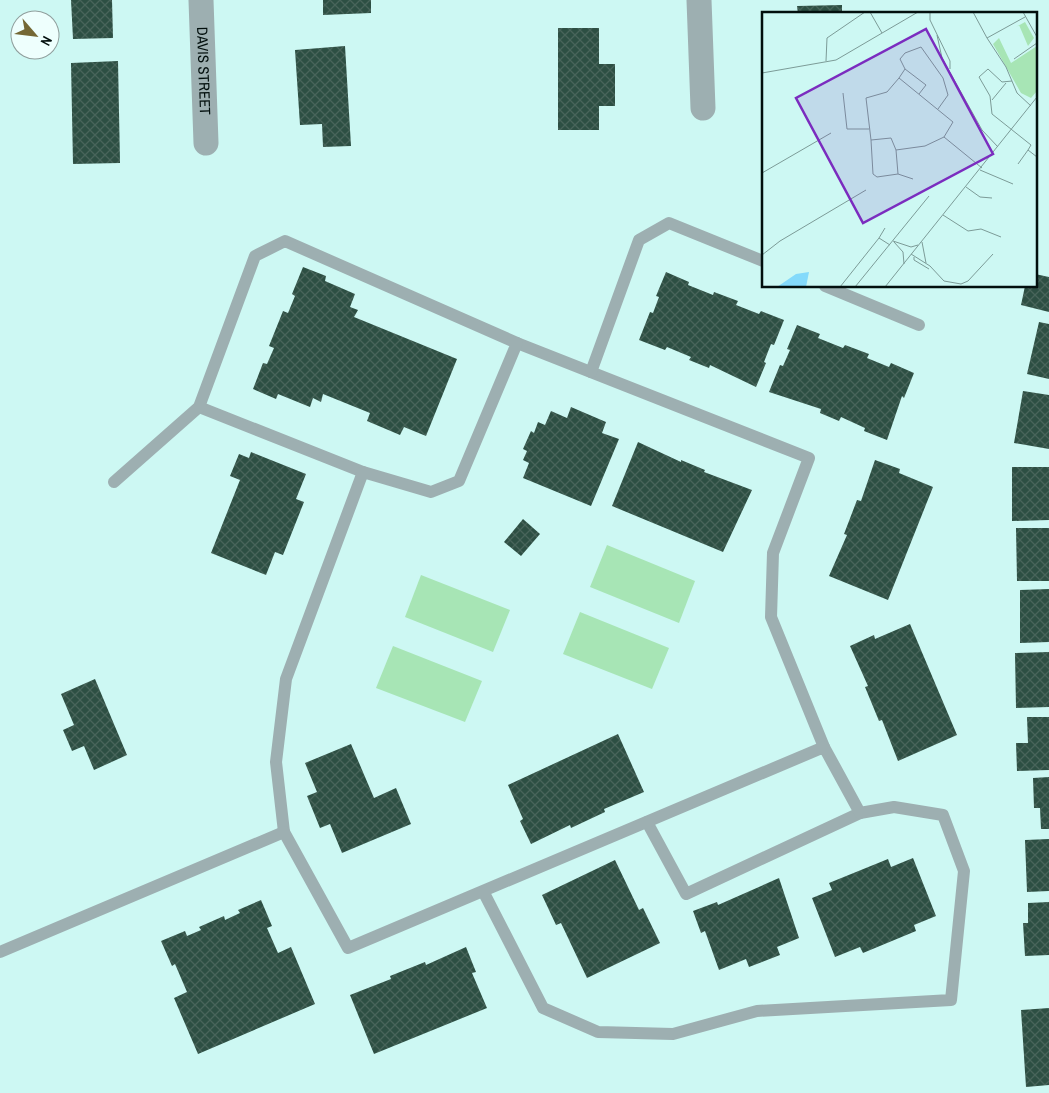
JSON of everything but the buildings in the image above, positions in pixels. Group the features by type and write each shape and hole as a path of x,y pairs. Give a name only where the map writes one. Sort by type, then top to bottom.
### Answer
{"street":[{"name":"DAVIS STREET","path":"201,0 206,143"},
{"path":"699,0 703,108"}],"lane":[{"path":"591,372 639,240 669,223 762,261"},
{"path":"114,482 199,407 255,256 285,241 517,343 809,458 773,552 770,617 824,747 860,813"},
{"path":"830,288 919,325"},
{"path":"199,407 364,472 431,492 459,481 517,343"},
{"path":"364,472 286,679 276,762 284,832 348,948 824,747"},
{"path":"483,891 543,1008 598,1032 673,1034 757,1010 951,1000 964,871 943,814 894,806 860,813 686,894 647,822"},
{"path":"0,952 284,832"}],"green space":[{"path":"607,545 695,581 679,623 590,587"},
{"path":"421,575 510,610 493,652 405,617"},
{"path":"580,612 669,648 652,689 563,654"},
{"path":"393,646 482,681 465,722 376,688"}]}
